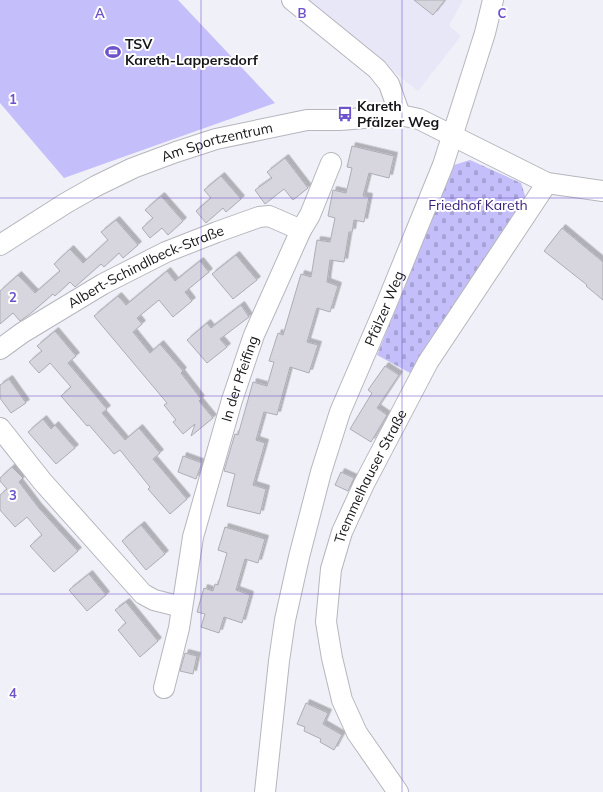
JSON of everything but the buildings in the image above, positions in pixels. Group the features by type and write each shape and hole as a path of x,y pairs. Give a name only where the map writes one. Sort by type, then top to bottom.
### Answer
{"street":[{"path":"292,0 377,69 389,84 400,115"},
{"name":"Pfälzer Weg","path":"265,792 278,661 285,620 299,556 319,479 340,412 386,306 443,165 485,33 493,0"},
{"name":"Am Sportzentrum","path":"0,245 66,203 96,186 133,168 216,139 307,120 340,120 400,115 419,119 452,137"},
{"path":"452,137 547,184 603,191"},
{"name":"In der Pfeifing","path":"164,688 179,628 193,537 232,400 254,335 301,230 310,215 332,163"},
{"name":"Tremmelhauser Straße","path":"398,792 357,733 342,700 332,658 326,622 331,569 342,532 364,484 428,362 547,184"},
{"name":"Albert-Schindlbeck-Straße","path":"0,349 22,333 103,284 166,252 259,217 269,216 301,230"},
{"path":"0,428 42,481 143,594 154,600 182,606"}],"shaded area":[{"path":"305,0 463,0 449,26 461,36 418,91"}],"green space":[{"name":"TSV Kareth-Lappersdorf","path":"0,0 178,0 275,103 64,178 0,103"},
{"name":"Friedhof Kareth","path":"470,160 521,183 526,199 412,374 377,355 454,165"}],"place":[{"name":"TSV Kareth-Lappersdorf","path":"113,52"},
{"name":"Kareth Pfälzer Weg","path":"345,114"}]}
